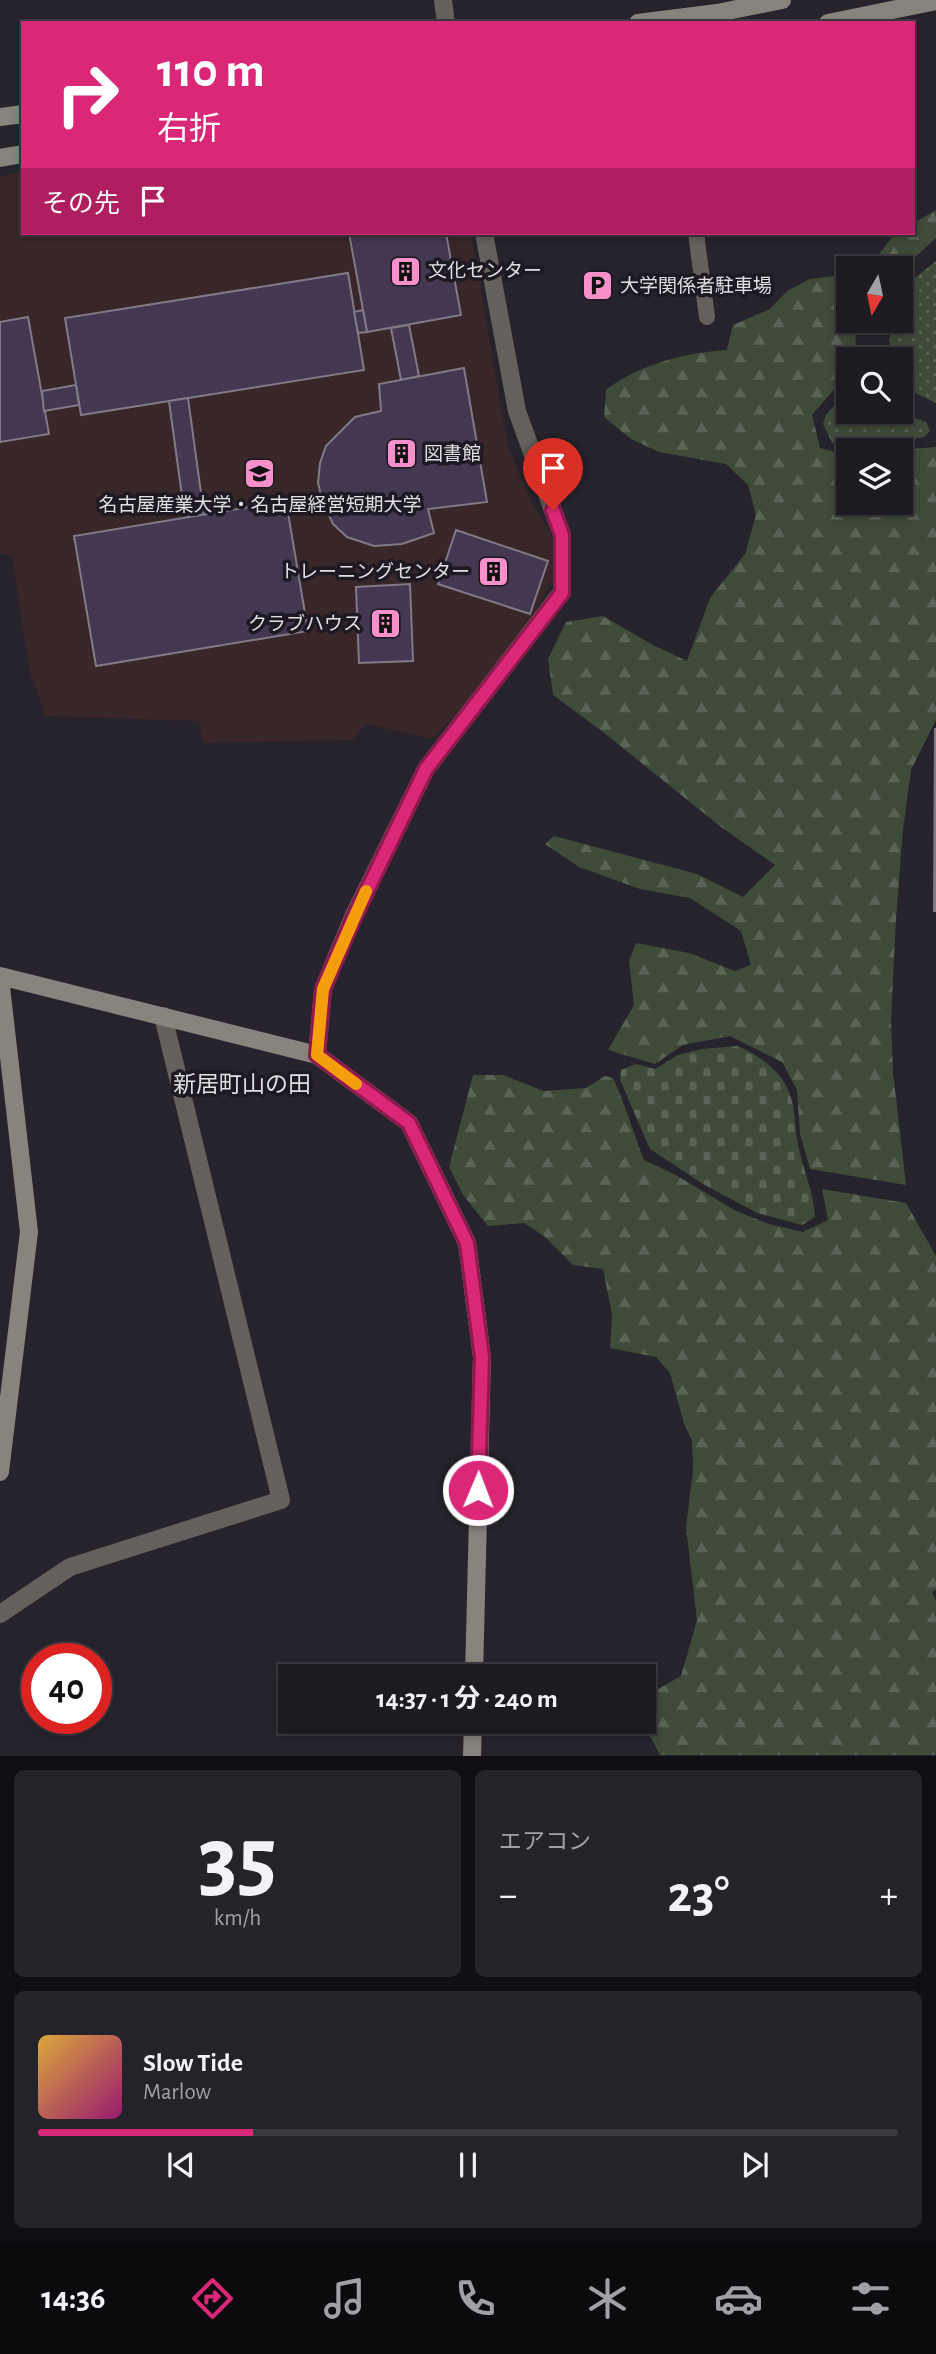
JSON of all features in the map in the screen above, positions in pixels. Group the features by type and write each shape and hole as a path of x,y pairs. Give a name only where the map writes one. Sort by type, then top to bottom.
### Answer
{"street":[{"path":"443,0 446,21"},
{"path":"654,21 717,13 782,0"},
{"path":"838,21 936,1"},
{"path":"0,117 21,114"},
{"path":"0,158 21,154"},
{"path":"317,1055 323,989 355,915 426,769 562,593 562,535 517,411 484,235"},
{"path":"0,1472 29,1232 0,977 317,1055 409,1123 467,1243 482,1357 474,1664"},
{"path":"0,1614 70,1567 281,1500 163,1016"},
{"path":"472,1755 473,1734"}],"lane":[{"path":"696,235 707,317"}],"shaded area":[{"name":"名古屋産業大学・名古屋経営短期大学","path":"21,172 21,235 471,235 508,447 531,501 558,546 553,578 518,644 465,706 432,739 366,724 352,740 202,743 199,721 45,716 29,669 12,555 0,554 0,176"}],"green space":[{"path":"936,210 936,238 914,258 914,256 878,256 895,235 915,235 915,222"},
{"path":"936,261 936,403 913,390 913,347 891,347 889,340 890,333 914,332 914,279"},
{"path":"836,276 836,333 856,333 855,347 836,347 836,387 812,415 820,448 836,452 836,515 913,515 913,449 936,447 936,720 911,770 903,829 891,1021 893,1072 906,1185 810,1169 800,1134 797,1090 782,1062 730,1036 683,1045 655,1064 608,1050 634,1005 629,961 636,943 689,953 735,971 751,965 741,931 690,898 640,889 579,867 545,844 554,836 697,874 743,897 775,865 721,827 553,695 548,659 566,622 603,616 687,661 710,598 745,554 756,515 748,485 726,464 659,452 631,439 604,417 606,390 633,373 663,361 727,350 733,325 770,309 787,291 810,279"},
{"path":"836,404 836,424 913,424 913,417 926,422 930,431 924,437 913,439 836,438 836,444 832,443 823,424 826,415"},
{"path":"738,1046 771,1067 788,1091 815,1217 802,1225 757,1213 703,1184 650,1149 620,1080 621,1070 636,1064 655,1069 678,1055 702,1049"},
{"path":"473,1075 503,1075 544,1091 586,1088 605,1076 613,1078 644,1160 674,1174 736,1211 769,1224 803,1232 828,1220 822,1189 906,1203 936,1256 936,1590 932,1592 936,1601 936,1755 660,1755 649,1734 656,1734 656,1690 681,1676 697,1620 686,1527 693,1471 692,1441 670,1373 656,1357 610,1348 612,1315 603,1269 573,1265 544,1236 524,1223 488,1226 463,1195 449,1167"}],"building":[{"name":"文化センター","path":"349,235 446,235 461,315 367,332"},
{"path":"348,273 364,370 81,415 65,318"},
{"path":"363,310 367,332 358,333 354,312"},
{"path":"28,317 49,434 0,442 0,322"},
{"path":"409,325 419,376 401,380 391,328"},
{"name":"図書館","path":"464,368 487,502 428,509 434,533 402,544 374,546 347,537 333,524 323,503 318,483 320,463 326,446 355,417 381,411 379,384"},
{"path":"76,385 79,405 44,411 42,391"},
{"path":"188,398 204,515 185,518 169,401"},
{"path":"286,501 308,631 96,666 74,536"},
{"name":"トレーニングセンター","path":"456,530 548,561 530,614 438,584"},
{"name":"クラブハウス","path":"410,584 413,661 359,663 356,587"},
{"path":"935,729 936,911 934,911"}],"slow traffic":[{"path":"356,1084 317,1055 323,989 366,891"}],"place":[{"name":"文化センター","path":"405,271"},
{"name":"大学関係者駐車場","path":"597,286"},
{"name":"図書館","path":"401,454"},
{"name":"名古屋産業大学・名古屋経営短期大学","path":"260,474"},
{"name":"トレーニングセンター","path":"493,572"},
{"name":"クラブハウス","path":"385,624"}],"district":[{"name":"新居町山の田","path":"242,1085"}],"route":[{"path":"478,1490 482,1357 467,1243 409,1123 317,1055 323,989 355,915 426,769 562,593 562,535 553,510"}]}
